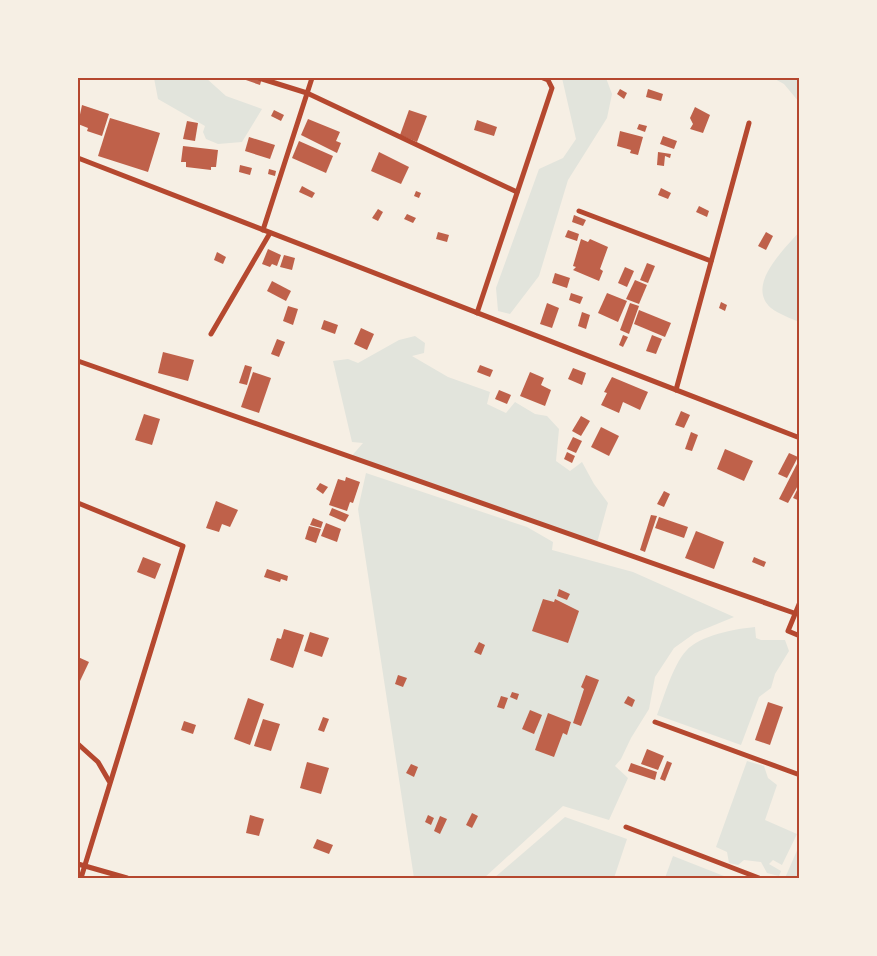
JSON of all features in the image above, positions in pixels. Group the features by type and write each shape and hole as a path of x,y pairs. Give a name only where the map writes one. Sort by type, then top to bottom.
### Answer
{"street":[{"path":"259,78 307,93 517,192"},
{"path":"263,230 312,78"},
{"path":"478,313 552,88 548,80 543,78"},
{"path":"676,390 749,123"},
{"path":"78,158 800,438"},
{"path":"579,212 711,261"},
{"path":"210,334 270,233"},
{"path":"78,361 794,613"},
{"path":"78,503 183,546 109,781 87,866 81,878"},
{"path":"800,602 788,631 800,636"},
{"path":"655,722 800,775"},
{"path":"78,744 98,762 109,781"},
{"path":"626,827 759,878"},
{"path":"78,864 127,878"}],"shaded area":[{"path":"154,78 206,78 226,96 262,109 242,142 218,144 206,139 203,132 205,126 158,99"},
{"path":"562,78 606,78 612,94 607,118 568,180 539,276 510,314 498,311 496,288 539,169 563,158 576,139"},
{"path":"773,78 799,78 799,102 784,84"},
{"path":"799,232 799,322 771,308 764,299 762,289 765,278 777,257"},
{"path":"415,336 425,343 424,353 412,356 448,377 490,392 487,404 506,413 515,402 535,414 547,416 559,429 556,461 570,471 582,462 594,484 608,503 597,543 350,458 363,443 352,442 333,361 348,359 358,363 399,340"},
{"path":"366,473 527,527 553,542 552,550 633,572 734,617 695,633 674,648 655,677 649,709 631,738 621,759 615,766 628,778 609,820 563,806 484,878 414,878 358,509"},
{"path":"755,627 756,638 761,640 785,640 789,651 775,674 771,688 759,697 741,745 657,715 677,664 692,645 718,634"},
{"path":"747,761 764,766 768,778 777,785 765,820 797,834 782,865 773,860 769,864 781,871 779,876 767,873 761,862 744,860 738,865 729,863 727,852 716,847"},
{"path":"565,817 627,839 614,878 494,878"},
{"path":"799,846 799,878 785,878"},
{"path":"673,856 729,878 665,878"}],"building":[{"path":"240,78 262,78 260,85"},
{"path":"620,89 627,93 624,99 617,94"},
{"path":"648,89 663,94 661,101 646,97"},
{"path":"82,105 109,114 102,136 87,131 88,128 78,124"},
{"path":"695,107 710,115 703,133 690,129 693,124 690,118"},
{"path":"274,110 284,115 281,121 271,116"},
{"path":"409,110 427,116 417,142 400,135"},
{"path":"110,118 160,133 148,172 98,156"},
{"path":"308,119 340,132 336,141 341,143 337,153 301,135"},
{"path":"477,120 497,127 494,136 474,130"},
{"path":"187,121 198,123 195,141 183,139"},
{"path":"639,124 647,126 645,132 637,129"},
{"path":"620,131 643,137 638,155 630,153 631,150 617,146"},
{"path":"663,136 677,141 674,149 660,144"},
{"path":"249,137 275,145 270,159 245,151"},
{"path":"299,141 333,156 326,173 292,158"},
{"path":"183,146 218,150 216,167 211,167 211,170 186,167 186,162 181,162"},
{"path":"379,152 409,167 401,184 371,171"},
{"path":"658,152 671,154 670,158 665,156 664,166 657,165"},
{"path":"240,165 252,168 250,175 239,172"},
{"path":"269,169 276,171 275,176 268,174"},
{"path":"302,186 315,193 312,198 299,192"},
{"path":"661,188 671,193 668,199 658,195"},
{"path":"416,191 421,193 419,198 414,196"},
{"path":"699,206 709,211 707,217 696,212"},
{"path":"378,209 383,212 378,221 372,218"},
{"path":"407,214 416,218 413,223 404,219"},
{"path":"574,215 586,220 583,226 572,222"},
{"path":"568,230 579,234 577,241 565,237"},
{"path":"438,232 449,235 447,242 436,239"},
{"path":"766,232 773,236 766,250 758,246"},
{"path":"581,239 588,242 590,239 608,247 600,269 603,271 599,281 573,270 576,267 573,266"},
{"path":"268,249 281,255 277,266 272,264 270,267 262,264"},
{"path":"217,252 226,257 223,264 214,260"},
{"path":"284,255 295,258 292,270 280,267"},
{"path":"647,263 655,266 648,283 640,280"},
{"path":"625,267 634,271 627,287 618,283"},
{"path":"555,273 570,278 567,288 552,283"},
{"path":"635,280 647,285 639,304 626,299"},
{"path":"272,281 291,291 286,301 267,291"},
{"path":"571,293 583,297 580,304 569,300"},
{"path":"607,293 627,301 618,322 598,313"},
{"path":"721,302 727,305 725,311 719,308"},
{"path":"547,303 559,308 552,328 540,324"},
{"path":"630,303 639,306 629,334 620,330"},
{"path":"288,306 298,309 293,325 283,321"},
{"path":"639,310 671,323 665,337 634,324"},
{"path":"582,312 590,315 586,329 578,326"},
{"path":"324,320 338,325 335,334 321,329"},
{"path":"361,328 374,334 367,350 354,344"},
{"path":"623,335 628,337 623,347 619,345"},
{"path":"652,335 662,339 656,354 646,351"},
{"path":"277,339 285,342 279,357 271,354"},
{"path":"163,352 194,360 188,381 158,373"},
{"path":"245,365 252,367 247,385 239,383"},
{"path":"480,365 493,370 490,377 477,372"},
{"path":"573,368 586,373 582,385 568,379"},
{"path":"253,372 271,378 259,413 241,407"},
{"path":"530,372 544,378 541,385 551,390 545,406 520,396"},
{"path":"612,377 648,392 640,410 623,402 619,413 601,405 607,393 604,392"},
{"path":"499,390 511,395 507,404 495,399"},
{"path":"681,411 690,415 684,428 675,425"},
{"path":"144,414 160,419 152,445 135,440"},
{"path":"581,416 590,421 581,436 572,431"},
{"path":"601,427 619,436 609,456 591,447"},
{"path":"691,432 698,435 692,451 685,449"},
{"path":"573,437 582,441 576,453 567,449"},
{"path":"725,449 753,461 744,481 717,469"},
{"path":"567,452 575,456 572,463 564,459"},
{"path":"789,453 798,457 787,478 778,474"},
{"path":"800,458 800,482 788,503 779,499"},
{"path":"346,477 360,482 353,503 350,502 347,511 329,505 338,479 345,481"},
{"path":"320,483 328,487 323,494 316,489"},
{"path":"800,484 800,501 793,498"},
{"path":"664,491 670,494 664,507 657,504"},
{"path":"216,501 238,510 230,527 222,524 219,532 206,528"},
{"path":"332,508 349,515 345,522 329,515"},
{"path":"651,515 657,516 645,552 640,550"},
{"path":"659,517 688,527 684,538 655,528"},
{"path":"313,518 323,522 321,528 310,525"},
{"path":"326,523 341,529 337,542 321,536"},
{"path":"309,526 321,529 316,543 305,539"},
{"path":"696,531 724,542 714,569 685,558"},
{"path":"143,557 161,564 155,579 137,572"},
{"path":"754,557 766,562 764,567 752,562"},
{"path":"267,569 288,576 287,581 281,579 280,582 264,577"},
{"path":"559,589 570,594 567,600 557,596"},
{"path":"543,599 554,602 555,599 579,611 568,643 532,631"},
{"path":"284,629 304,635 293,668 270,660 277,638 281,639"},
{"path":"310,632 329,638 322,657 304,651"},
{"path":"479,642 485,645 481,655 474,652"},
{"path":"78,657 89,662 80,681 78,680"},
{"path":"398,675 407,678 403,687 395,684"},
{"path":"586,675 599,680 581,726 573,723 584,689 581,687"},
{"path":"512,692 519,694 517,700 510,697"},
{"path":"501,696 508,698 504,709 497,707"},
{"path":"628,696 635,700 632,707 624,703"},
{"path":"248,698 264,704 250,745 234,739"},
{"path":"768,702 783,707 770,745 755,740"},
{"path":"530,710 542,715 534,734 522,729"},
{"path":"548,713 571,722 567,735 563,733 554,757 535,750"},
{"path":"323,717 329,719 324,732 318,730"},
{"path":"263,719 280,724 271,751 254,746"},
{"path":"184,721 196,725 193,734 181,730"},
{"path":"647,749 664,756 658,770 641,764"},
{"path":"667,761 672,763 665,781 660,779"},
{"path":"307,762 329,768 321,794 300,788"},
{"path":"631,763 657,772 655,780 628,771"},
{"path":"411,764 418,767 414,777 406,773"},
{"path":"472,813 478,816 472,828 466,825"},
{"path":"250,815 264,819 259,836 246,833"},
{"path":"428,815 434,818 431,825 425,822"},
{"path":"440,816 447,819 440,834 434,831"},
{"path":"317,839 333,845 329,854 313,848"}]}
